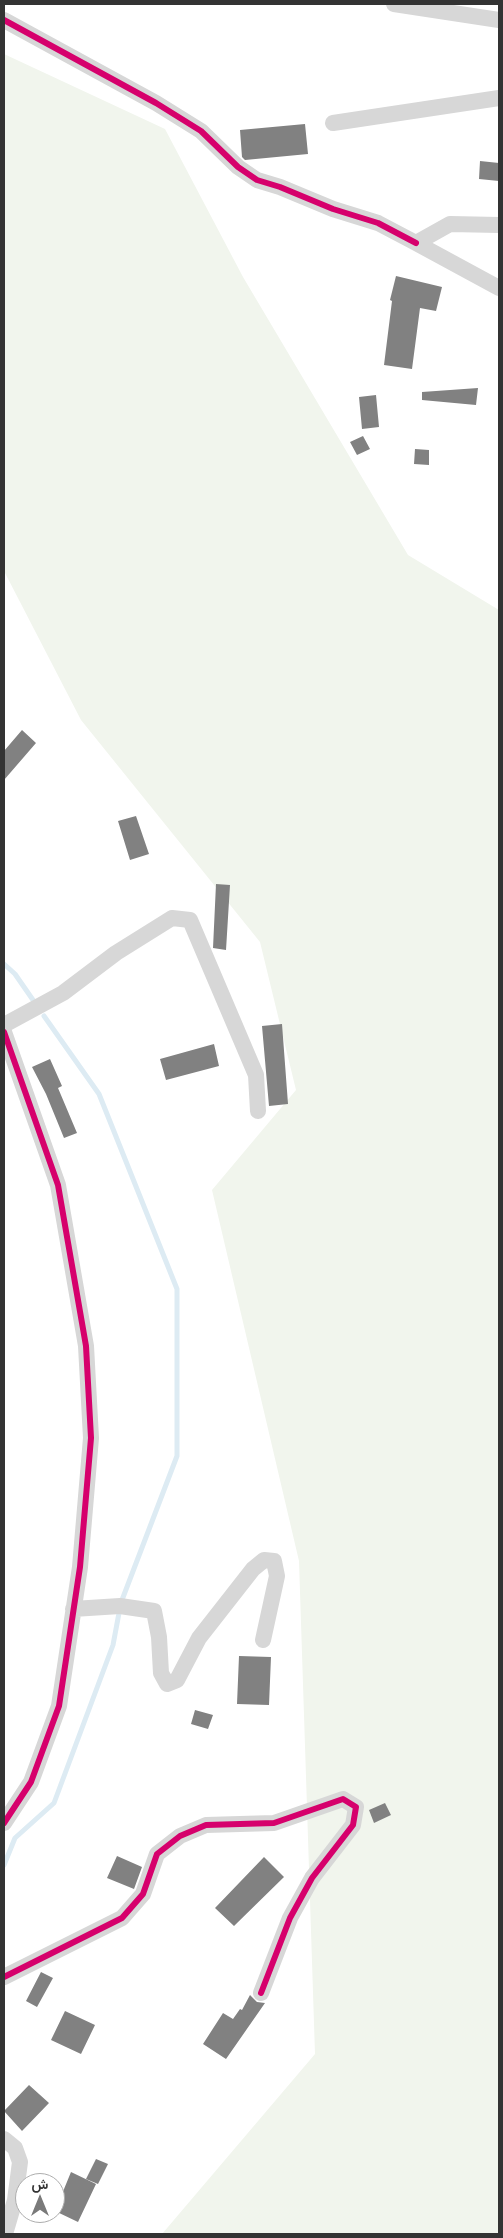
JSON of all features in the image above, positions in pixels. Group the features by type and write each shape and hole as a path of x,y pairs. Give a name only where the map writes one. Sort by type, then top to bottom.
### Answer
{"street":[{"path":"394,4 499,20"},
{"path":"4,20 179,117 201,131 238,167 257,180 280,186 333,209 378,223 499,288"},
{"path":"332,122 499,98"},
{"path":"416,243 450,224 499,226"},
{"path":"4,1025 63,993 116,953 172,918 190,920 256,1075 258,1111"},
{"path":"4,1032 58,1185 86,1346 91,1438 80,1567 59,1706 31,1782 4,1823"},
{"path":"74,1609 120,1606 154,1611 159,1637 161,1673 167,1684 176,1680 200,1638 253,1569 264,1560 274,1561 277,1576 263,1640"},
{"path":"4,1977 122,1918 143,1894 158,1854 180,1836 206,1825 274,1822 343,1800 356,1807 353,1825 312,1878 290,1918 260,1993"},
{"path":"4,2139 15,2148 20,2162 15,2200 5,2234"}],"shaded area":[{"path":"4,54 165,129 243,277 408,555 499,610 499,2234 162,2234 315,2054 299,1561 212,1190 296,1090 260,942 81,720 4,571"}],"building":[{"path":"305,124 308,154 245,160 242,157 240,130"},
{"path":"480,161 499,163 499,181 479,179"},
{"path":"396,276 442,287 436,311 420,308 412,369 384,365 392,301 390,300"},
{"path":"478,388 476,405 422,400 422,392"},
{"path":"376,395 379,427 362,429 359,397"},
{"path":"363,436 370,449 357,455 350,442"},
{"path":"415,449 429,450 429,465 414,464"},
{"path":"22,730 36,743 4,780 4,751"},
{"path":"136,816 149,854 130,860 118,821"},
{"path":"216,884 230,885 226,950 213,948"},
{"path":"282,1024 288,1104 269,1106 262,1026"},
{"path":"214,1044 219,1066 166,1080 160,1059"},
{"path":"50,1059 62,1086 58,1088 77,1133 64,1138 46,1094 32,1067"},
{"path":"239,1656 271,1657 269,1705 237,1704"},
{"path":"195,1710 213,1715 208,1729 191,1724"},
{"path":"385,1803 391,1815 374,1823 369,1810"},
{"path":"117,1856 142,1867 134,1889 107,1878"},
{"path":"264,1857 284,1877 234,1926 215,1908"},
{"path":"41,1972 53,1978 37,2007 26,2001"},
{"path":"250,1995 257,2002 265,2003 226,2059 203,2044 223,2013 233,2019 240,2009 242,2010"},
{"path":"65,2011 95,2025 81,2054 51,2040"},
{"path":"29,2085 49,2103 22,2131 4,2111"},
{"path":"96,2159 108,2164 98,2184 86,2179"},
{"path":"71,2172 96,2184 78,2222 65,2216 65,2187"}],"waterway":[{"path":"4,964 15,974 33,1000"},
{"path":"44,1016 99,1094 177,1289 177,1456 122,1600"},
{"path":"4,1865 15,1838 54,1803 113,1645 119,1613"}],"cycle path":[{"path":"4,20 156,103 201,131 238,167 257,180 280,187 333,209 378,223 416,243"},
{"path":"4,1032 58,1185 86,1346 91,1438 80,1567 59,1706 31,1782 4,1823"},
{"path":"4,1977 122,1918 143,1894 157,1854 180,1836 206,1825 274,1823 343,1799 356,1807 353,1825 312,1878 290,1918 261,1993"}]}
